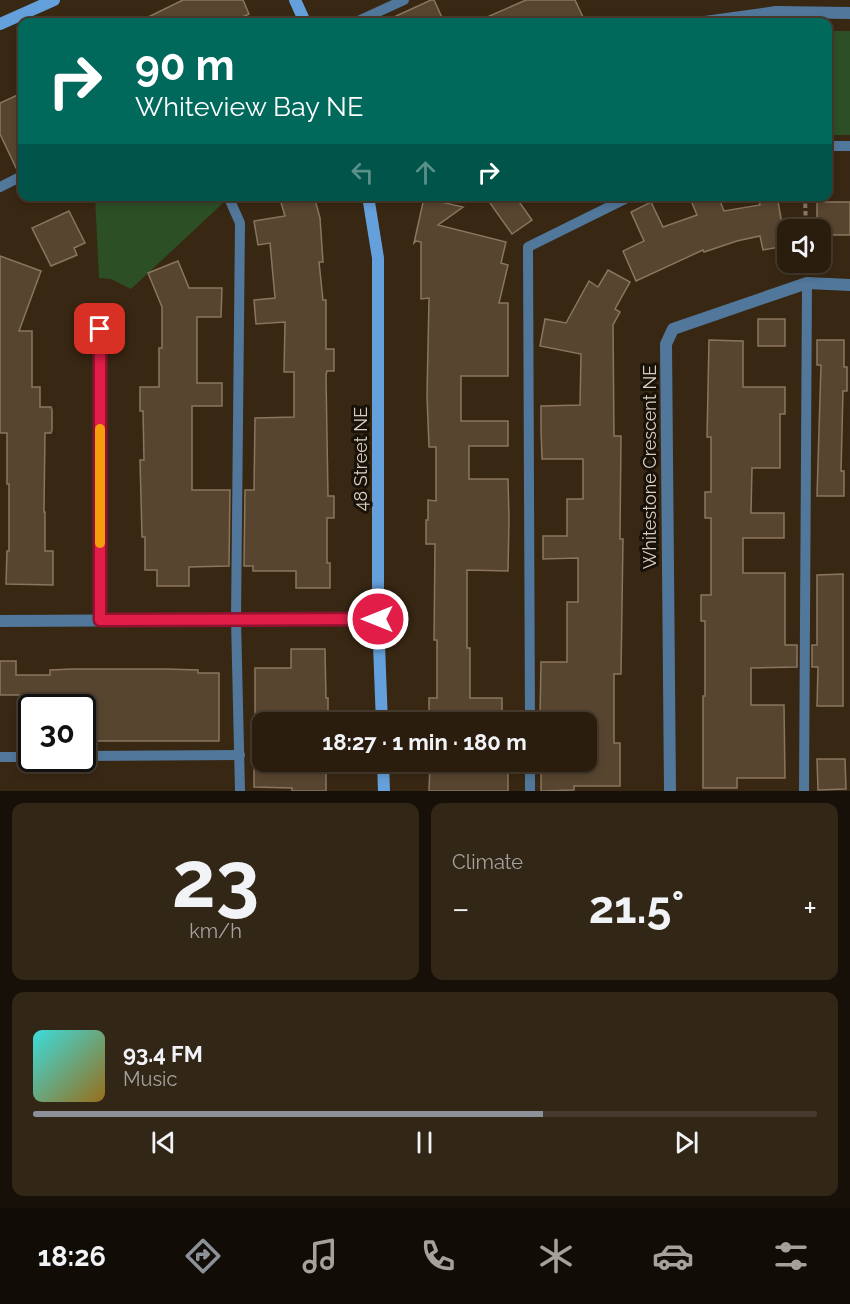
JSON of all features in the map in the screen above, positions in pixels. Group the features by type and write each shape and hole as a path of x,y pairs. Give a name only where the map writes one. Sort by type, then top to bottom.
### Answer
{"street":[{"path":"0,24 54,0"},
{"path":"295,0 303,18"},
{"path":"733,18 776,12 850,13"},
{"name":"48 Street NE","path":"369,201 378,258 378,619 382,712"},
{"name":"Whitestone Crescent NE","path":"670,791 666,344 673,329 807,283 850,285"},
{"path":"100,329 100,620"},
{"path":"0,621 378,619"},
{"path":"383,772 384,791"}],"lane":[{"path":"365,18 404,0"},
{"path":"832,146 850,146"},
{"path":"0,187 18,178"},
{"path":"230,201 240,223 236,620 240,791"},
{"path":"530,712 528,247 621,201"},
{"path":"804,791 807,283"},
{"path":"96,756 240,754"},
{"path":"0,757 18,757"},
{"path":"530,772 530,791"}],"path":[{"path":"805,201 806,219"}],"green space":[{"path":"832,31 850,31 850,135 832,135"},
{"path":"95,201 221,201 222,204 131,289 111,279 99,278"}],"building":[{"path":"183,0 243,0 249,14 240,18 146,18"},
{"path":"434,0 442,18 392,18"},
{"path":"526,0 575,0 583,17 581,18 485,18"},
{"path":"18,95 18,170 0,134 0,103"},
{"path":"280,201 315,201 320,218 323,262 319,262 323,300 326,300 326,349 334,349 334,371 327,371 326,375 328,496 334,496 334,518 327,518 327,563 330,563 330,588 296,588 296,571 253,571 253,566 244,566 245,490 254,490 255,418 294,417 294,372 284,372 285,322 256,324 254,300 275,298 270,243 258,245 254,221 285,216"},
{"path":"423,201 437,201 463,207 438,225 506,242 501,263 508,265 499,303 508,303 508,376 461,376 461,421 508,421 508,446 469,446 469,479 508,479 508,571 467,570 467,648 470,648 470,698 502,698 502,712 429,712 429,698 437,698 437,640 434,640 435,544 426,544 426,520 428,520 428,500 436,501 436,447 429,447 427,396 429,298 421,299 421,242 414,243"},
{"path":"489,201 519,201 532,220 512,234"},
{"path":"691,201 720,201 724,211 760,205 759,201 778,201 781,219 777,219 777,248 763,250 760,236 737,241 704,252 703,250 636,281 623,251 644,241 631,212 651,202 663,227 697,215"},
{"path":"817,202 850,202 850,235 831,235 831,219 817,219"},
{"path":"69,211 85,243 74,248 77,255 51,266 32,228"},
{"path":"0,256 41,271 19,331 32,331 32,387 40,387 40,407 51,407 52,410 52,430 51,433 45,433 44,512 45,551 53,551 53,585 6,584 7,551 9,551 9,484 7,484 7,433 0,433"},
{"path":"178,261 189,288 222,288 221,317 197,317 197,383 222,383 222,406 192,406 192,490 230,490 229,566 189,567 189,586 157,586 157,570 145,570 145,537 142,537 140,460 144,460 140,387 159,387 159,348 162,348 162,307 148,273"},
{"path":"608,270 630,282 615,309 620,312 613,325 614,436 621,436 620,539 623,539 621,674 614,674 614,743 620,743 620,786 574,786 574,790 541,791 541,772 597,772 597,712 540,712 541,662 567,662 567,602 578,602 578,558 543,559 543,536 567,536 567,499 583,499 583,459 542,459 541,406 580,405 581,354 540,346 545,319 566,323 589,281 598,287"},
{"path":"758,319 785,319 785,346 758,346"},
{"path":"709,340 743,341 743,387 785,387 785,414 780,414 780,468 752,468 751,513 784,513 784,538 743,538 743,573 785,573 785,645 797,645 797,667 751,668 751,705 784,705 785,778 737,778 737,788 703,788 705,621 701,621 701,595 711,595 711,518 705,518 705,492 711,492 711,437 707,437"},
{"path":"817,340 844,340 847,391 843,391 841,471 844,471 844,496 817,496 821,365 817,365"},
{"path":"843,574 843,706 817,706 818,667 812,667 812,645 817,645 817,575"},
{"path":"291,649 325,649 328,712 255,712 255,668 291,668"},
{"path":"0,661 16,661 16,675 50,675 50,670 72,669 167,669 219,673 219,741 96,741 96,694 0,695"},
{"path":"817,759 845,759 846,789 818,790"},
{"path":"254,772 326,772 326,791 292,791 292,788 254,787"},
{"path":"430,772 508,772 508,791 429,791"}],"slow traffic":[{"path":"100,429 100,543"}],"route":[{"path":"100,329 100,620 378,619"}]}
